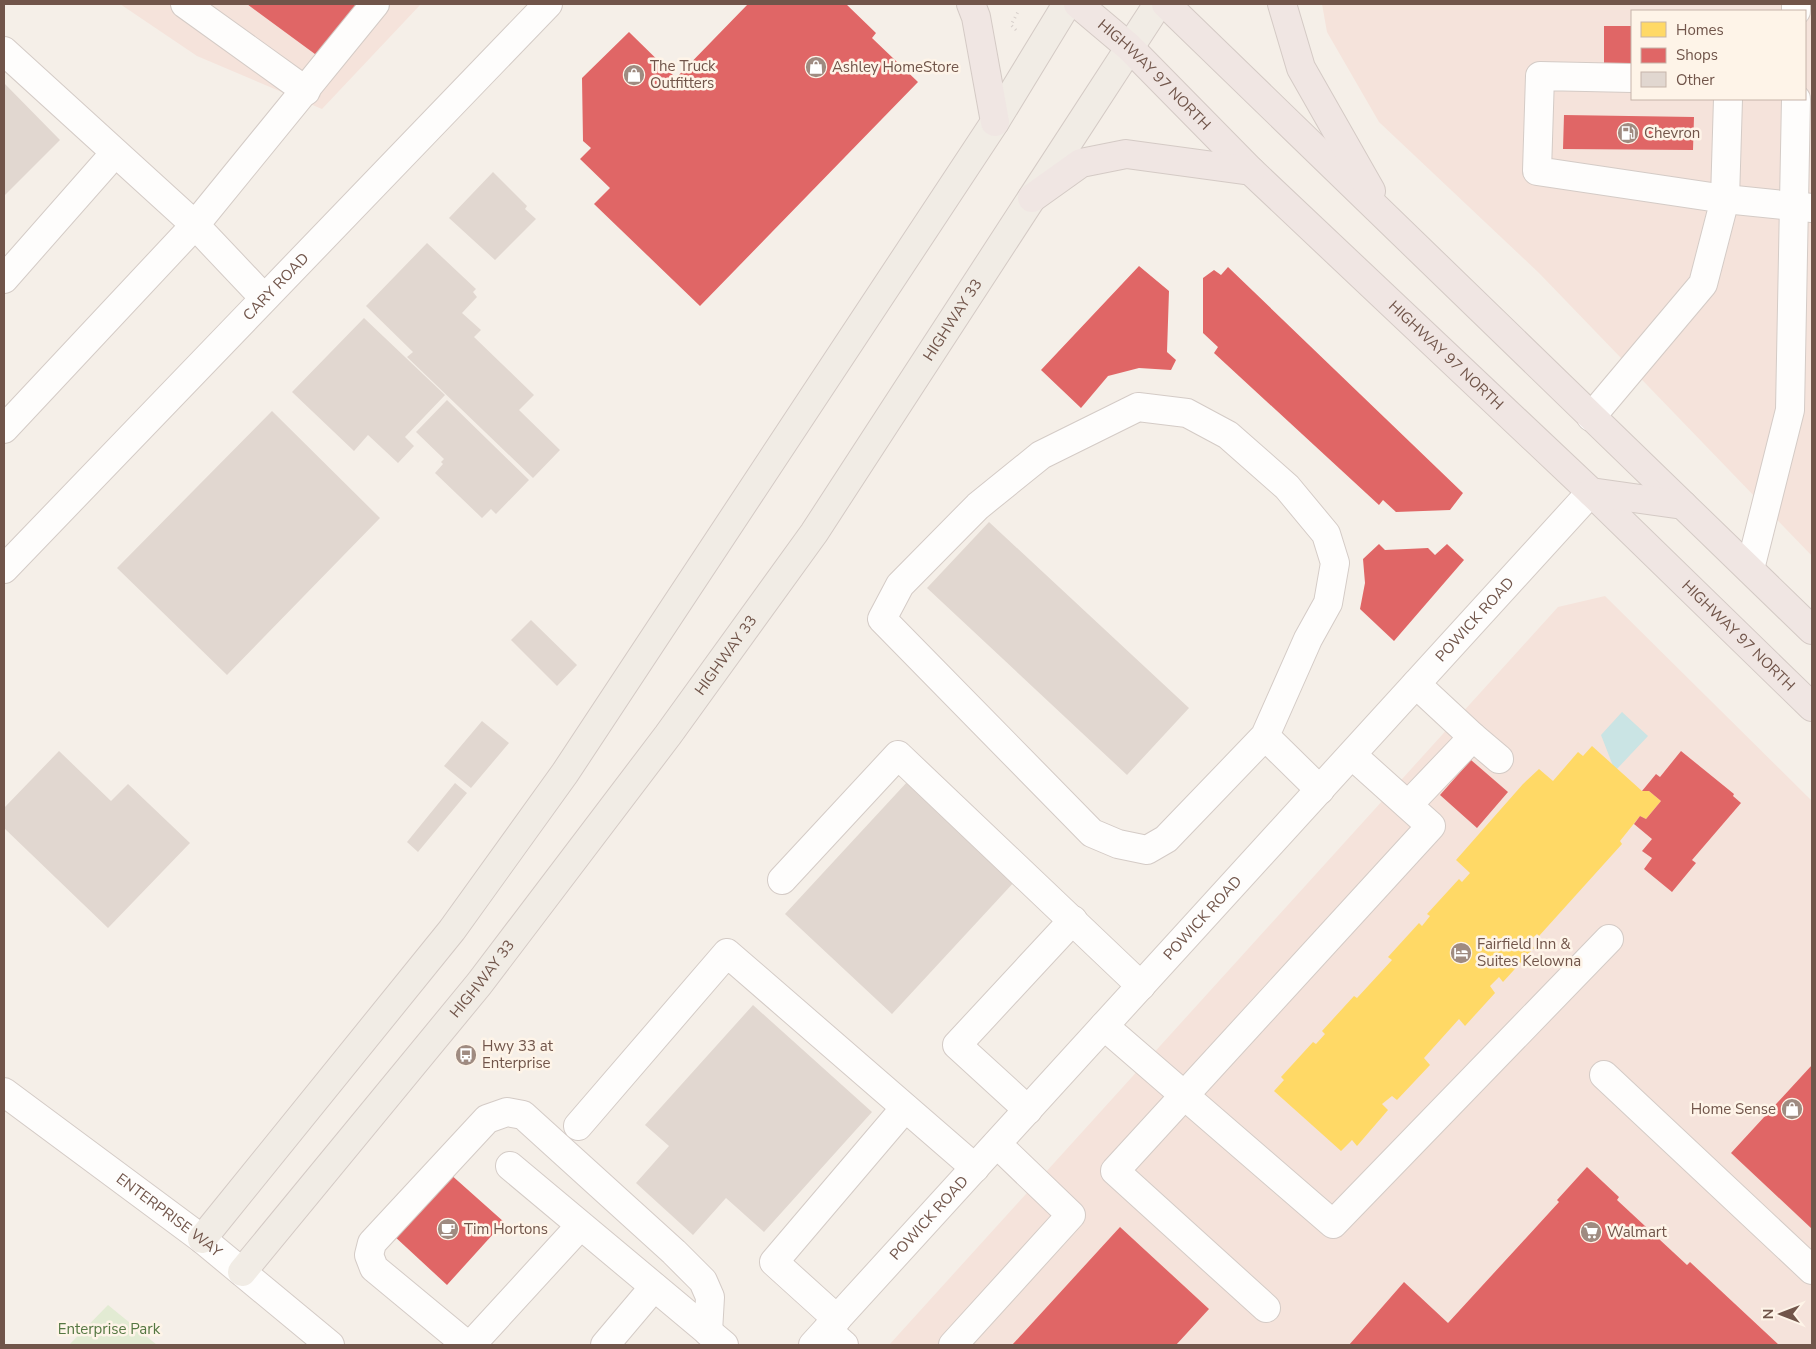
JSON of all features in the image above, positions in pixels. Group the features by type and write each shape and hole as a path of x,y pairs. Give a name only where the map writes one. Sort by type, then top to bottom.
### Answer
{"highway":[{"path":"971,4 976,18 994,122"},
{"name":"HIGHWAY 97 NORTH","path":"1078,4 1129,47 1251,172 1591,492 1812,707"},
{"path":"1166,4 1812,630"},
{"path":"1282,4 1301,68 1387,218"},
{"path":"1032,198 1081,163 1126,154 1251,172"},
{"path":"1591,492 1683,505"}],"main road":[{"path":"202,1239 452,930 565,773 994,122 1067,4"},
{"name":"HIGHWAY 33","path":"242,1272 479,984 668,735 814,533 1158,4"}],"street":[{"path":"185,4 306,91"},
{"path":"4,429 195,225 375,4"},
{"name":"CARY ROAD","path":"4,568 548,4"},
{"path":"4,51 114,154 195,225 264,298"},
{"path":"1631,78 1540,76 1537,171 1725,199 1804,208"},
{"path":"1591,417 1703,284 1725,199 1728,100"},
{"path":"1750,569 1790,410 1804,208 1796,100"},
{"path":"4,279 114,154"},
{"path":"1138,407 1187,413 1228,435 1287,488 1326,534 1335,563 1328,603 1308,639 1265,736 1166,839 1147,850 1118,844 1092,833 882,618 900,585 978,506 1041,455 1138,407"},
{"name":"POWICK ROAD","path":"830,1335 975,1168 1591,492"},
{"path":"1416,684 1499,759"},
{"path":"1265,736 1320,790"},
{"path":"1408,805 1473,737"},
{"path":"1266,1308 1115,1170 1431,826 1352,755"},
{"path":"782,880 898,756 1141,986"},
{"path":"1028,1110 957,1045 1072,920"},
{"path":"1104,1026 1333,1224 1609,939"},
{"path":"578,1126 727,953 975,1168"},
{"path":"1604,1075 1812,1270"},
{"name":"ENTERPRISE WAY","path":"4,1092 202,1239 330,1345"},
{"path":"830,1335 774,1262 905,1108"},
{"path":"467,1345 374,1268 369,1255 372,1243 487,1119 507,1112 523,1115 674,1252 703,1281 710,1297 716,1339"},
{"path":"953,1345 1072,1215 997,1144"},
{"path":"510,1166 716,1339"},
{"path":"471,1345 580,1226"},
{"path":"605,1345 654,1287"}],"path":[{"path":"1019,10 1011,25 1022,36"}],"shaded area":[{"path":"120,4 421,4 322,109 197,56"},
{"path":"1322,4 1812,4 1812,556 1539,273 1379,122 1327,32"},
{"path":"1605,596 1812,801 1812,1345 889,1345 1558,607"}],"green space":[{"name":"Enterprise Park","path":"108,1305 157,1345 69,1345"}],"water":[{"path":"1622,712 1648,736 1615,771 1601,735"}],"building: Homes":[{"name":"Fairfield Inn & Suites Kelowna","path":"1592,746 1642,791 1649,791 1661,801 1646,819 1640,816 1620,841 1622,844 1539,936 1537,934 1528,942 1534,948 1503,982 1499,977 1490,986 1495,993 1465,1026 1459,1019 1424,1058 1430,1065 1397,1100 1392,1096 1382,1104 1388,1110 1357,1146 1352,1140 1341,1151 1274,1091 1284,1080 1281,1077 1313,1042 1316,1044 1325,1034 1322,1031 1354,996 1357,998 1392,960 1388,957 1419,923 1422,926 1430,916 1427,914 1459,879 1462,882 1470,873 1456,860 1523,784 1539,769 1553,781 1578,752 1583,756"}],"building: Shops":[{"path":"247,4 358,4 319,57"},
{"path":"748,4 846,4 876,33 872,38 918,82 700,306 594,204 610,188 580,159 591,148 583,141 582,78 629,32 676,78"},
{"path":"1604,26 1631,26 1631,64 1604,64"},
{"name":"Chevron","path":"1564,115 1694,117 1693,150 1563,149"},
{"path":"1139,266 1169,291 1167,352 1176,360 1171,370 1139,368 1108,376 1081,408 1041,370"},
{"path":"1228,267 1463,493 1450,510 1396,512 1383,500 1379,505 1214,353 1218,347 1203,333 1203,278 1214,270 1221,275"},
{"path":"1379,544 1385,550 1428,548 1435,555 1447,544 1464,560 1394,641 1360,609 1365,583 1363,559"},
{"path":"1681,751 1734,794 1733,796 1741,803 1692,860 1696,863 1672,892 1644,869 1652,858 1642,851 1652,839 1634,824 1640,816 1646,819 1661,801 1649,791 1642,791 1656,774 1660,777"},
{"path":"1471,760 1508,792 1477,828 1440,795"},
{"name":"Home Sense","path":"1812,1065 1812,1229 1731,1153"},
{"name":"Walmart","path":"1587,1167 1619,1197 1617,1200 1687,1265 1690,1262 1779,1345 1349,1345 1404,1282 1448,1323 1559,1202 1557,1200"},
{"name":"Tim Hortons","path":"449,1173 504,1222 447,1285 393,1235"},
{"path":"1120,1227 1209,1309 1176,1345 1012,1345"}],"building: Other":[{"path":"4,83 60,140 4,196"},
{"path":"493,172 527,206 525,209 536,219 495,260 449,218"},
{"path":"427,243 476,289 473,292 477,297 462,313 481,330 474,337 534,395 519,410 560,450 533,478 407,357 413,352 366,306"},
{"path":"364,318 445,395 405,437 414,446 398,463 368,435 354,451 292,392"},
{"path":"447,400 529,480 496,514 491,509 482,518 435,473 443,464 441,462 444,459 416,432"},
{"path":"272,411 380,518 227,675 117,568"},
{"path":"989,522 1189,708 1127,775 927,588"},
{"path":"531,620 577,665 557,686 511,640"},
{"path":"482,721 509,743 471,788 444,766"},
{"path":"59,751 111,801 128,784 190,843 108,928 4,828 4,808"},
{"path":"908,781 1016,880 892,1014 785,914"},
{"path":"455,783 467,793 418,852 407,842"},
{"path":"753,1005 872,1112 764,1232 726,1198 693,1235 636,1183 669,1146 645,1125"}],"place":[{"name":"Ashley HomeStore","path":"816,67"},
{"name":"The Truck Outfitters","path":"634,75"},
{"name":"Chevron","path":"1628,133"},
{"name":"Fairfield Inn & Suites Kelowna","path":"1461,953"},
{"name":"Hwy 33 at Enterprise","path":"466,1055"},
{"name":"Home Sense","path":"1792,1109"},
{"name":"Tim Hortons","path":"448,1229"},
{"name":"Walmart","path":"1591,1232"}]}
